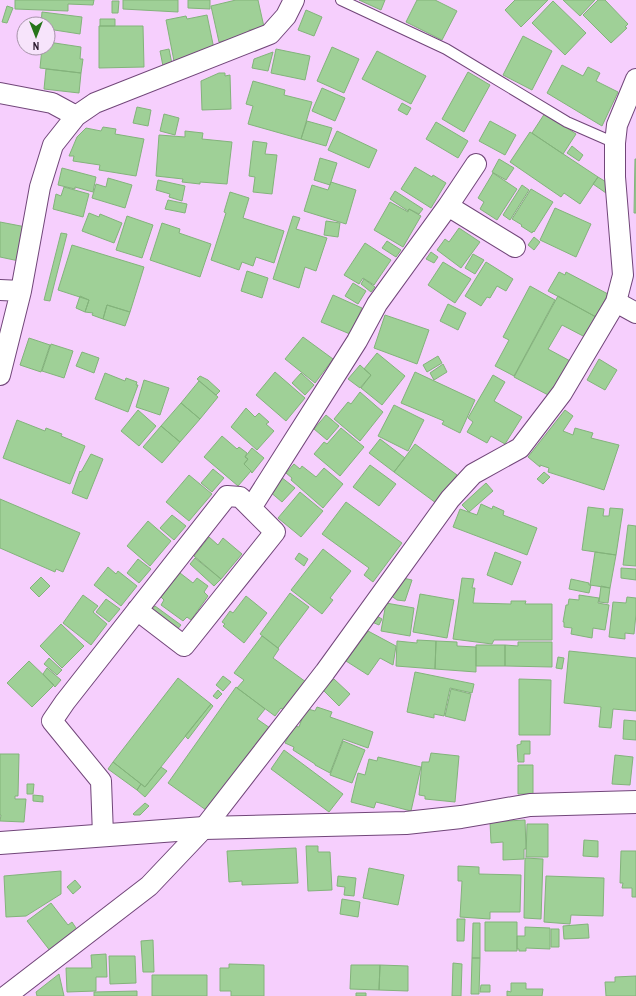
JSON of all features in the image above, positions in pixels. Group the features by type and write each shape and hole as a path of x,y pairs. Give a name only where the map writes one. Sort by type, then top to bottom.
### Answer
{"street":[{"path":"0,375 21,291 40,187 53,145 76,116 95,104 270,34 286,16 294,0"},
{"path":"6,996 149,886 204,828 325,672 450,499 473,474 520,448 562,393 616,302 622,275 615,177 615,143 617,125 636,79"},
{"path":"0,93 52,104 76,116"},
{"path":"251,508 357,340 376,304 448,206 476,164"},
{"path":"448,206 515,247"},
{"path":"0,290 21,291"},
{"path":"616,302 636,313"},
{"path":"103,836 101,781 52,721 65,702 227,496 240,497 275,532 184,646 138,610"},
{"path":"0,843 204,828 406,824 461,817 530,805 636,802"}],"lane":[{"path":"341,0 446,49 567,122 615,143"}],"building":[{"path":"15,0 94,0 93,5 68,4 68,11 15,9"},
{"path":"123,0 178,0 178,12 123,9"},
{"path":"188,0 210,0 210,9 188,8"},
{"path":"236,0 258,0 264,27 249,30 250,35 219,42 211,6"},
{"path":"359,0 385,0 381,10"},
{"path":"417,0 435,0 457,11 442,40 406,22"},
{"path":"515,0 548,0 521,27 505,10"},
{"path":"563,0 595,0 580,16"},
{"path":"598,0 605,0 628,24 625,27 627,28 611,43 583,15"},
{"path":"112,1 119,1 118,13 112,13"},
{"path":"553,1 586,33 565,55 532,23"},
{"path":"7,6 13,8 7,23 2,22"},
{"path":"306,10 322,17 314,36 298,30"},
{"path":"42,12 82,17 80,34 56,30 56,16 42,16"},
{"path":"207,15 214,49 207,53 174,61 166,20 186,16 187,19"},
{"path":"100,19 115,19 115,26 100,26"},
{"path":"99,26 143,26 144,67 99,68"},
{"path":"523,36 552,51 532,90 503,75"},
{"path":"56,43 81,47 80,59 83,59 81,73 40,68 41,56 56,56"},
{"path":"332,47 359,59 344,93 317,81"},
{"path":"169,49 172,64 163,66 160,51"},
{"path":"276,49 310,56 305,80 271,73"},
{"path":"377,51 426,76 411,104 362,79"},
{"path":"273,52 268,71 252,68 254,59"},
{"path":"562,65 583,76 588,67 600,73 596,81 618,92 602,126 547,93"},
{"path":"46,69 81,73 79,93 44,89"},
{"path":"468,72 490,85 464,132 442,119"},
{"path":"219,73 225,73 225,76 230,75 231,109 202,110 201,81"},
{"path":"253,81 285,90 284,95 312,102 301,139 248,124 253,106 246,104"},
{"path":"322,88 345,98 335,121 312,111"},
{"path":"402,103 411,108 407,115 398,110"},
{"path":"137,107 151,110 148,126 133,123"},
{"path":"545,113 576,134 563,154 532,133"},
{"path":"164,114 179,118 175,135 160,131"},
{"path":"307,121 332,128 326,146 301,139"},
{"path":"490,121 516,135 505,155 479,141"},
{"path":"436,122 468,141 458,158 426,139"},
{"path":"103,127 116,129 115,134 144,139 136,176 99,170 100,165 73,161 74,156 69,156 77,137 86,128 101,131"},
{"path":"185,131 203,133 202,139 232,142 227,184 182,182 183,179 156,176 159,135 185,137"},
{"path":"337,131 377,150 369,168 328,150"},
{"path":"530,132 598,177 580,204 564,193 561,197 510,162"},
{"path":"253,141 267,143 265,154 277,155 272,194 253,192 255,177 249,176"},
{"path":"572,146 583,155 579,161 567,153"},
{"path":"320,158 337,163 330,185 314,180"},
{"path":"499,159 514,168 506,180 492,172"},
{"path":"635,159 636,213 634,213"},
{"path":"415,167 446,183 431,208 401,189"},
{"path":"62,168 96,177 93,192 75,187 75,189 58,185"},
{"path":"493,173 517,189 497,220 480,209 484,202 478,198"},
{"path":"598,177 611,185 606,193 593,184"},
{"path":"108,178 132,185 125,208 92,198 96,184 106,187"},
{"path":"158,180 185,186 182,201 169,197 170,194 156,190"},
{"path":"331,182 356,190 346,224 304,211 312,185 328,190"},
{"path":"522,185 529,190 510,220 503,215"},
{"path":"64,187 89,194 83,217 53,209 56,194 61,196"},
{"path":"531,189 553,202 532,233 512,219"},
{"path":"395,191 423,209 419,214 409,209 408,211 390,199"},
{"path":"230,192 249,198 243,218 284,231 274,263 256,257 253,266 242,262 239,270 211,260 226,213 224,212"},
{"path":"168,200 187,204 185,213 165,209"},
{"path":"390,202 408,212 409,209 421,216 403,247 374,230"},
{"path":"555,208 591,224 576,257 540,240"},
{"path":"89,213 99,217 100,214 122,223 114,243 82,231"},
{"path":"127,216 153,225 142,258 116,250"},
{"path":"293,216 300,218 296,229 327,238 316,271 305,267 299,288 273,279"},
{"path":"326,221 340,223 338,237 324,235"},
{"path":"0,222 26,227 19,261 0,257"},
{"path":"162,223 180,229 179,233 211,244 200,277 150,260"},
{"path":"459,228 480,242 461,268 437,250 445,239 449,242"},
{"path":"61,233 67,234 50,301 44,300"},
{"path":"534,237 540,242 534,250 528,245"},
{"path":"387,241 401,250 396,257 382,248"},
{"path":"365,243 391,260 374,285 363,278 359,284 344,275"},
{"path":"72,245 144,267 130,312 107,305 103,319 92,315 93,313 85,312 89,300 58,290"},
{"path":"431,252 438,257 434,263 426,259"},
{"path":"473,254 484,260 475,274 465,268"},
{"path":"443,262 471,279 455,303 428,285"},
{"path":"486,262 513,279 506,291 497,286 490,298 487,297 481,306 465,296"},
{"path":"247,271 268,278 262,298 241,291"},
{"path":"559,272 565,275 566,272 608,294 596,317 548,291"},
{"path":"364,279 375,287 371,292 361,284"},
{"path":"353,283 366,291 358,304 345,296"},
{"path":"530,286 555,300 514,376 495,366 509,340 503,337"},
{"path":"333,295 362,308 350,334 321,322"},
{"path":"80,296 89,300 85,312 76,308"},
{"path":"558,296 596,317 585,337 562,325 548,349 572,362 550,396 514,377"},
{"path":"448,304 466,313 458,330 440,321"},
{"path":"107,305 130,312 125,326 103,319"},
{"path":"385,315 429,330 417,364 374,348"},
{"path":"303,337 333,359 315,383 285,359"},
{"path":"29,338 50,345 41,372 20,365"},
{"path":"51,344 73,351 64,378 42,371"},
{"path":"82,352 99,358 94,373 76,366"},
{"path":"377,353 405,376 382,405 361,388 371,375 364,369"},
{"path":"438,356 442,363 427,372 423,365"},
{"path":"599,359 617,370 605,390 587,380"},
{"path":"443,364 447,372 434,380 430,373"},
{"path":"360,365 371,375 360,388 348,379"},
{"path":"275,372 305,398 286,421 256,395"},
{"path":"415,372 475,400 460,433 442,424 444,421 401,403"},
{"path":"105,373 125,381 126,378 137,382 136,385 138,385 128,412 95,399"},
{"path":"301,373 314,385 305,395 292,383"},
{"path":"493,375 505,382 494,401 522,417 505,444 491,436 487,443 467,432 473,422 468,418"},
{"path":"200,376 208,380 220,391 216,395 197,379"},
{"path":"144,380 169,388 160,415 136,407"},
{"path":"199,381 218,397 200,419 181,403"},
{"path":"360,392 383,412 360,441 334,419 348,402 351,404"},
{"path":"181,403 200,419 180,442 161,426"},
{"path":"394,405 424,420 408,451 378,436"},
{"path":"246,408 255,417 259,413 269,422 266,424 274,431 257,450 231,427"},
{"path":"138,410 156,426 139,446 121,431"},
{"path":"565,410 573,416 563,431 573,435 575,428 593,433 591,438 619,445 604,490 548,472 549,468 540,465 540,467 528,457"},
{"path":"326,415 339,426 327,440 314,429"},
{"path":"17,420 45,431 46,428 62,434 61,436 85,446 70,484 3,458"},
{"path":"161,426 180,442 162,463 143,447"},
{"path":"341,428 364,447 340,476 314,454 324,442 327,444"},
{"path":"222,436 237,449 239,447 247,453 245,457 248,459 244,464 251,471 238,486 204,457"},
{"path":"380,439 405,458 394,472 369,453"},
{"path":"415,444 457,475 436,503 394,472"},
{"path":"252,448 264,458 252,473 244,464 248,459 245,457"},
{"path":"91,454 103,459 87,499 72,493 80,471 81,472"},
{"path":"294,464 300,469 302,466 316,477 324,468 343,484 323,508 291,480 292,478 286,473"},
{"path":"370,465 396,484 379,506 353,487"},
{"path":"213,469 224,478 212,492 201,483"},
{"path":"544,472 550,477 543,484 537,479"},
{"path":"189,475 212,494 189,521 166,502"},
{"path":"281,477 295,488 282,502 269,491"},
{"path":"486,483 493,491 469,512 462,505"},
{"path":"300,492 323,511 301,537 278,518"},
{"path":"0,499 80,533 63,572 56,569 55,572 0,548"},
{"path":"346,502 402,543 373,582 364,575 369,568 322,534"},
{"path":"481,504 492,509 493,506 504,511 503,515 537,528 527,555 453,527 460,509 477,515"},
{"path":"588,507 604,509 603,516 609,516 610,508 623,509 616,555 582,550"},
{"path":"172,515 186,526 174,540 160,528"},
{"path":"148,521 171,541 150,566 127,546"},
{"path":"628,525 636,526 636,566 623,565"},
{"path":"209,537 218,545 223,538 242,554 221,579 194,556"},
{"path":"323,549 351,571 330,598 333,600 322,614 291,590"},
{"path":"495,552 521,562 512,585 487,575"},
{"path":"595,552 616,555 610,588 590,585"},
{"path":"299,553 308,559 304,566 295,559"},
{"path":"195,558 221,579 214,586 190,564"},
{"path":"138,559 151,569 139,583 127,573"},
{"path":"108,567 116,574 118,571 137,586 121,606 94,585"},
{"path":"621,568 636,569 636,580 621,578"},
{"path":"180,573 193,583 197,578 208,586 204,592 208,596 191,620 187,617 183,621 161,605 164,600 161,597"},
{"path":"41,577 50,586 39,597 30,588"},
{"path":"403,578 412,580 405,601 397,600 390,595"},
{"path":"462,578 474,579 472,588 475,588 473,603 511,604 511,601 526,601 525,604 552,604 552,640 494,640 492,644 453,639"},
{"path":"571,579 589,583 589,585 591,585 589,593 569,589"},
{"path":"601,586 610,588 608,603 599,602"},
{"path":"290,593 309,607 278,648 260,634"},
{"path":"420,594 454,600 447,638 413,632"},
{"path":"83,595 98,606 93,612 107,624 91,645 63,623"},
{"path":"579,595 599,598 598,603 609,605 605,630 593,628 592,638 571,634 572,628 564,627 563,622 566,605 568,605 569,599 579,600"},
{"path":"246,596 267,613 244,643 223,626 225,624 222,622 230,611 233,613"},
{"path":"627,597 636,598 634,634 625,633 625,639 609,637 613,602 626,603"},
{"path":"106,599 120,609 109,622 96,612"},
{"path":"386,603 414,608 410,636 381,631"},
{"path":"155,606 181,625 176,631 150,612"},
{"path":"375,615 382,619 379,625 372,622"},
{"path":"61,624 84,646 62,668 40,646"},
{"path":"368,631 396,646 393,665 380,658 368,675 346,661"},
{"path":"262,636 279,649 273,658 306,682 285,711 281,708 275,716 237,688 244,680 234,673"},
{"path":"417,640 436,641 435,669 396,666 397,641 417,643"},
{"path":"436,641 457,642 457,646 476,647 476,672 435,669"},
{"path":"518,642 552,642 552,667 505,666 505,645 518,646"},
{"path":"476,645 505,645 505,666 476,666"},
{"path":"569,651 636,658 636,711 613,709 611,728 599,727 601,707 564,703"},
{"path":"558,657 564,658 562,669 556,668"},
{"path":"49,658 62,670 57,675 44,664"},
{"path":"29,661 54,685 32,707 7,683"},
{"path":"47,668 61,680 55,687 43,674"},
{"path":"415,672 474,684 472,693 450,688 444,716 434,714 434,718 407,712"},
{"path":"223,676 231,682 223,691 216,685"},
{"path":"178,678 211,704 145,787 113,762"},
{"path":"334,679 350,694 339,706 323,690"},
{"path":"519,679 551,680 550,735 519,735"},
{"path":"236,687 265,709 257,719 270,728 217,800 214,798 206,810 168,783"},
{"path":"451,689 471,694 465,721 445,716"},
{"path":"218,690 222,694 217,699 213,696"},
{"path":"211,704 213,706 188,739 185,736"},
{"path":"317,707 332,712 330,717 373,732 368,748 343,739 330,773 293,750 294,747 285,743 294,726 299,727 304,713 308,709 315,711"},
{"path":"624,720 636,721 636,740 623,739"},
{"path":"343,741 365,750 352,783 330,775"},
{"path":"521,741 530,741 530,754 524,754 524,762 518,762 517,745 521,744"},
{"path":"284,750 343,794 329,812 271,769"},
{"path":"431,753 459,756 455,802 425,799 425,796 419,795 422,762 429,762"},
{"path":"0,754 19,754 18,796 15,796 15,799 26,799 24,822 0,821"},
{"path":"615,755 633,757 630,785 612,784"},
{"path":"378,757 421,767 411,811 376,802 374,808 351,802 358,773 365,775 369,759 377,761"},
{"path":"113,762 141,784 137,790 108,769"},
{"path":"518,765 533,765 533,794 518,794"},
{"path":"161,767 167,771 145,797 137,790 141,784 145,787"},
{"path":"27,784 34,784 33,794 27,794"},
{"path":"33,795 43,796 43,802 33,801"},
{"path":"145,803 149,806 140,815 133,814"},
{"path":"525,820 526,849 524,849 524,859 503,860 503,842 491,843 490,822"},
{"path":"527,824 548,824 548,857 526,857"},
{"path":"584,840 598,841 598,857 583,856"},
{"path":"306,846 318,846 318,852 330,852 332,890 308,891"},
{"path":"296,848 298,883 242,885 242,881 229,882 227,851"},
{"path":"621,851 636,851 636,897 632,897 632,888 622,888 623,883 620,883"},
{"path":"525,858 543,859 541,919 524,918"},
{"path":"458,866 479,867 479,874 521,875 520,912 490,912 490,919 460,917 462,881 458,881"},
{"path":"369,868 404,875 398,905 363,898"},
{"path":"61,871 61,894 26,916 6,917 4,876"},
{"path":"338,876 356,878 354,896 344,895 345,887 337,886"},
{"path":"546,876 604,878 603,916 571,915 570,924 544,922"},
{"path":"75,880 81,887 73,894 67,887"},
{"path":"342,899 360,902 358,917 340,914"},
{"path":"51,903 68,925 72,922 78,931 51,952 27,921"},
{"path":"457,919 465,919 464,941 457,941"},
{"path":"485,922 517,922 517,951 485,951"},
{"path":"473,923 480,923 480,958 472,958"},
{"path":"588,924 589,938 564,939 563,926"},
{"path":"525,927 550,928 550,949 526,948 526,951 519,951 519,949 517,949 517,936 525,936"},
{"path":"551,929 559,929 559,947 551,947"},
{"path":"153,940 154,972 143,972 141,941"},
{"path":"106,954 107,977 96,977 96,991 67,992 66,968 92,968 91,955"},
{"path":"109,956 135,956 136,983 110,984"},
{"path":"472,958 480,958 479,994 471,994"},
{"path":"453,963 462,964 461,996 452,996"},
{"path":"229,964 264,965 264,996 231,996 231,991 220,991 220,968 229,968"},
{"path":"351,965 380,965 379,990 350,989"},
{"path":"380,965 408,966 408,991 379,990"},
{"path":"59,974 64,996 37,996 36,992"},
{"path":"152,975 207,975 207,996 152,996"},
{"path":"636,976 636,996 606,996 605,982 615,982 615,977"},
{"path":"511,983 526,983 526,989 543,989 542,996 507,996 507,991 511,992"},
{"path":"481,985 490,985 490,992 480,992"},
{"path":"137,991 137,996 94,996 94,992"},
{"path":"356,993 366,993 366,996 356,996"}]}
